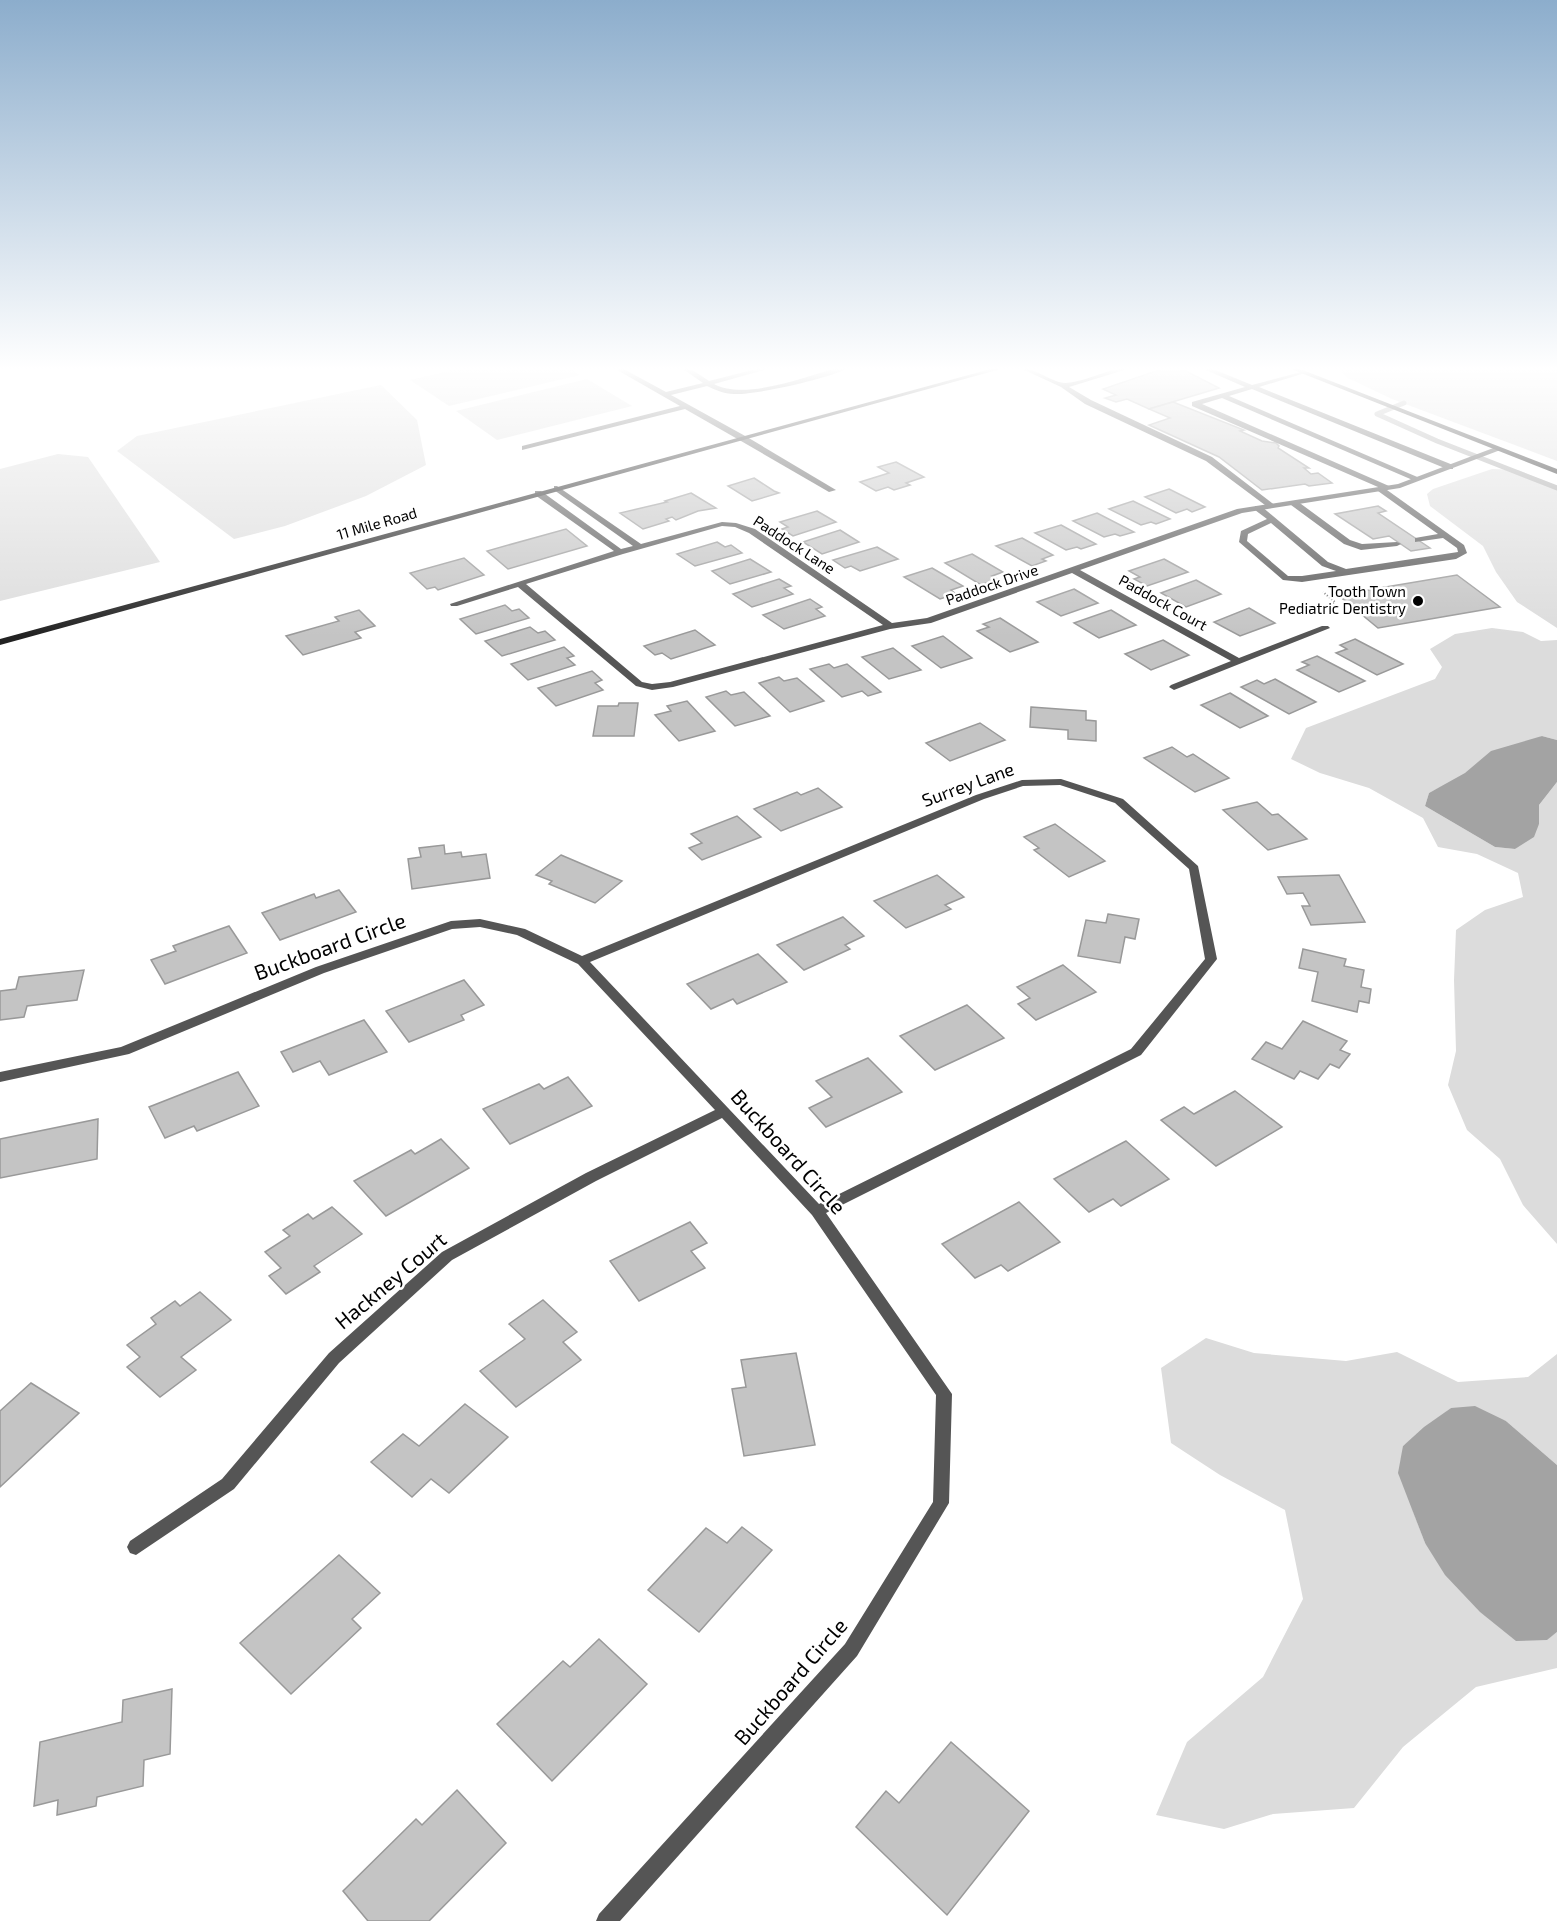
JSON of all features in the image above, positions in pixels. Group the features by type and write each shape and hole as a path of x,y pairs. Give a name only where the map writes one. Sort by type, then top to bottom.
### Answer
{"street":[{"name":"11 Mile Road","path":"0,642 677,457"},
{"path":"774,457 832,490"},
{"path":"1204,457 1272,506"},
{"path":"1272,519 1244,532 1243,542 1286,578 1307,579 1456,556 1462,553 1461,547 1384,488 1313,457"},
{"path":"1367,457 1418,478"},
{"path":"1424,457 1450,467"},
{"name":"Paddock Drive","path":"519,583 639,684 652,687 670,685 890,626 928,621 1240,511 1384,488 1478,457"},
{"path":"1518,457 1557,472"},
{"path":"557,488 639,546"},
{"path":"538,493 620,552"},
{"path":"1294,502 1347,542 1361,547 1397,544"},
{"path":"1258,508 1325,564 1345,572"},
{"name":"Paddock Lane","path":"454,604 639,546 722,524 736,525 752,531 890,626"},
{"path":"1418,540 1446,535"},
{"name":"Paddock Court","path":"1073,570 1239,662"},
{"path":"1174,687 1325,628"},
{"name":"Surrey Lane","path":"582,961 980,797 1022,783 1061,782 1119,801 1194,868 1211,959 1136,1052 818,1211"},
{"name":"Buckboard Circle","path":"0,1077 124,1050 320,970 450,925 480,923 521,932 582,961 818,1211 944,1394 941,1503 851,1650 606,1921"},
{"name":"Hackney Court","path":"136,1547 228,1484 334,1358 447,1256 591,1177 723,1112"}],"path":[{"path":"1307,579 1335,602 1325,609 1307,611 1325,628"}],"shaded area":[{"path":"48,457 88,457 160,562 0,601 0,469"},
{"path":"125,457 424,457 426,465 366,496 285,526 234,539"},
{"path":"1545,457 1557,457 1557,461"},
{"path":"1492,469 1518,470 1557,486 1557,628 1517,602 1496,572 1483,546 1430,506 1427,494 1433,489"},
{"path":"1492,628 1523,632 1541,641 1557,640 1557,740 1542,736 1429,793 1425,806 1495,847 1515,849 1539,824 1539,805 1557,782 1557,1244 1523,1205 1500,1159 1467,1130 1448,1085 1456,1051 1454,980 1456,930 1485,910 1523,897 1518,873 1477,854 1438,847 1423,818 1369,788 1320,773 1291,759 1306,728 1435,679 1442,667 1430,649 1455,634"},
{"path":"1542,736 1557,740 1557,782 1539,805 1539,824 1534,837 1515,849 1495,847 1425,806 1429,793 1465,773 1491,751"},
{"path":"1206,1338 1254,1353 1346,1361 1397,1352 1458,1382 1528,1377 1557,1354 1557,1465 1506,1421 1451,1408 1403,1446 1413,1511 1425,1543 1546,1640 1557,1632 1557,1668 1476,1687 1403,1747 1354,1808 1273,1814 1224,1829 1156,1815 1187,1742 1263,1677 1303,1599 1285,1510 1220,1475 1171,1443 1161,1368"},
{"path":"1475,1406 1506,1421 1557,1465 1557,1632 1547,1640 1516,1641 1480,1612 1445,1575 1425,1543 1398,1473 1403,1446 1424,1427 1451,1408"}],"building":[{"path":"1219,457 1291,457 1309,468 1304,468 1311,474 1318,473 1332,483 1262,490"},
{"path":"896,462 924,477 894,490 888,487 876,491 860,482 889,473 878,467"},
{"path":"754,478 779,493 752,501 728,486"},
{"path":"1169,489 1205,507 1192,512 1187,509 1176,513 1145,497"},
{"path":"691,493 716,508 698,511 676,520 672,517 666,519 669,521 643,529 620,513 667,502 665,501"},
{"path":"1133,501 1170,519 1156,524 1151,522 1141,525 1109,509"},
{"path":"1378,506 1386,511 1378,513 1430,548 1411,551 1389,536 1373,539 1335,514"},
{"path":"817,511 836,522 793,536 782,529 788,527 780,522"},
{"path":"1097,513 1134,532 1104,537 1073,521"},
{"path":"1061,525 1096,544 1081,549 1077,547 1066,550 1035,533"},
{"path":"566,529 587,546 508,569 487,551"},
{"path":"840,530 859,542 822,554 803,542"},
{"path":"1022,538 1053,555 1042,559 1046,561 1032,566 996,546"},
{"path":"717,542 725,547 731,545 742,553 695,566 677,554"},
{"path":"877,547 898,559 860,571 851,566 845,568 833,560"},
{"path":"972,554 1003,572 992,576 997,579 981,585 945,563"},
{"path":"464,558 484,575 438,590 435,587 427,589 410,573"},
{"path":"750,559 771,572 730,584 712,571"},
{"path":"1164,559 1188,572 1147,586 1134,579 1140,577 1129,571"},
{"path":"932,568 963,586 951,590 956,594 940,599 904,577"},
{"name":"Tooth Town Pediatric Dentistry","path":"1457,575 1500,607 1378,628 1338,595"},
{"path":"779,579 791,586 784,588 793,594 752,607 733,594"},
{"path":"1196,580 1221,594 1186,607 1161,593"},
{"path":"1074,589 1098,603 1061,616 1037,602"},
{"path":"810,599 822,607 816,609 825,616 784,629 763,615"},
{"path":"505,605 512,611 519,609 529,618 476,634 460,619"},
{"path":"1249,608 1275,623 1240,636 1214,622"},
{"path":"359,610 375,626 355,632 361,638 303,655 286,636 339,621 335,617"},
{"path":"1111,610 1136,625 1099,638 1074,623"},
{"path":"1000,618 1038,642 1010,652 977,631 989,627 983,624"},
{"path":"530,627 538,633 545,631 555,640 502,656 485,641"},
{"path":"695,630 715,645 671,659 662,653 655,655 644,646"},
{"path":"943,636 972,658 941,668 912,646"},
{"path":"1355,639 1403,664 1377,675 1336,653 1347,649 1340,645"},
{"path":"1163,640 1189,655 1151,670 1125,654"},
{"path":"564,647 574,656 567,658 575,665 528,680 511,664"},
{"path":"893,648 921,670 889,679 862,657"},
{"path":"1317,656 1365,681 1339,692 1297,670 1309,665 1302,662"},
{"path":"829,664 834,668 847,664 881,692 868,696 862,691 842,697 810,669"},
{"path":"592,671 602,680 595,683 603,690 556,706 538,688"},
{"path":"779,677 784,681 797,678 824,701 790,712 759,683"},
{"path":"1275,679 1316,702 1289,714 1241,687 1257,680 1264,684"},
{"path":"726,691 731,695 744,692 770,716 735,726 706,697"},
{"path":"1230,693 1268,716 1240,728 1201,705"},
{"path":"687,701 715,731 679,741 655,715 671,711 667,706"},
{"path":"619,703 638,703 634,736 593,736 598,706 618,706"},
{"path":"1031,707 1086,711 1086,720 1096,721 1096,741 1068,739 1068,730 1030,727"},
{"path":"980,723 1005,740 950,761 926,743"},
{"path":"1172,747 1187,757 1193,754 1229,778 1195,792 1144,758"},
{"path":"818,788 842,807 781,831 754,809 797,792 801,795"},
{"path":"1257,802 1272,815 1278,814 1307,839 1268,850 1223,810"},
{"path":"737,816 761,837 702,860 689,848 702,843 691,834"},
{"path":"1055,824 1105,861 1069,877 1034,850 1039,848 1024,837"},
{"path":"444,845 445,854 461,852 462,857 486,854 490,878 412,889 408,859 421,857 419,848"},
{"path":"561,855 622,881 595,903 549,884 552,881 536,875"},
{"path":"937,875 964,897 945,905 951,909 906,928 874,901"},
{"path":"1339,875 1365,922 1311,925 1302,906 1310,906 1303,893 1287,894 1278,877"},
{"path":"339,890 356,912 280,940 262,913 314,894 316,898"},
{"path":"1108,914 1139,919 1135,939 1125,937 1120,963 1078,956 1086,920 1106,923"},
{"path":"843,917 864,936 845,945 850,949 804,970 777,945"},
{"path":"229,926 247,953 165,984 151,960 176,951 173,946"},
{"path":"1303,949 1346,959 1344,966 1364,970 1361,987 1371,989 1369,1003 1359,1001 1357,1012 1312,1001 1318,972 1299,968"},
{"path":"758,954 787,982 737,1004 733,999 711,1009 687,984"},
{"path":"1063,965 1096,992 1036,1020 1018,1004 1030,998 1017,987"},
{"path":"84,970 77,1000 27,1006 24,1017 0,1020 0,991 16,989 19,977"},
{"path":"464,980 484,1005 461,1015 464,1020 409,1042 386,1011"},
{"path":"967,1005 1004,1038 935,1070 900,1036"},
{"path":"364,1020 387,1052 329,1075 320,1061 293,1072 281,1052"},
{"path":"1303,1021 1347,1041 1340,1050 1350,1054 1339,1068 1330,1064 1318,1079 1300,1071 1294,1079 1252,1059 1266,1042 1282,1049"},
{"path":"868,1058 902,1092 826,1127 809,1108 832,1097 816,1081"},
{"path":"238,1072 259,1106 197,1131 194,1126 165,1138 149,1107"},
{"path":"568,1077 592,1106 510,1144 483,1109 539,1084 544,1089"},
{"path":"1235,1091 1282,1127 1216,1166 1161,1120 1184,1107 1194,1114"},
{"path":"98,1119 97,1159 0,1178 0,1139"},
{"path":"441,1139 469,1168 386,1216 354,1181 411,1150 415,1154"},
{"path":"1126,1141 1169,1179 1121,1206 1113,1199 1089,1212 1054,1179"},
{"path":"1019,1202 1060,1242 1008,1271 1001,1265 975,1278 942,1244"},
{"path":"332,1207 362,1234 314,1266 320,1272 286,1294 269,1276 281,1268 265,1252 290,1236 283,1230 308,1214 313,1219"},
{"path":"690,1222 707,1243 691,1251 705,1268 639,1301 610,1261"},
{"path":"200,1292 231,1320 181,1357 196,1370 160,1397 127,1367 140,1357 127,1345 156,1324 151,1318 175,1301 180,1306"},
{"path":"543,1300 577,1332 563,1342 581,1360 516,1407 480,1371 525,1339 509,1324"},
{"path":"796,1353 815,1445 744,1456 732,1389 746,1387 741,1360"},
{"path":"31,1383 79,1413 0,1487 0,1411"},
{"path":"465,1404 508,1437 449,1493 431,1479 412,1497 371,1462 403,1434 419,1446"},
{"path":"742,1527 772,1550 699,1632 648,1590 706,1528 727,1543"},
{"path":"339,1555 380,1593 352,1619 361,1628 291,1694 240,1643"},
{"path":"599,1639 647,1684 552,1781 497,1724 563,1661 570,1667"},
{"path":"172,1689 170,1754 144,1760 143,1786 97,1797 96,1806 57,1815 58,1800 34,1806 40,1742 122,1722 123,1700"},
{"path":"951,1742 1029,1811 947,1915 856,1827 886,1791 899,1803"},
{"path":"457,1790 506,1843 429,1921 368,1921 343,1891 416,1819 422,1825"}],"waterway":[{"path":"1477,457 1557,488"}],"place":[{"name":"Tooth Town Pediatric Dentistry","path":"1418,601"}]}
